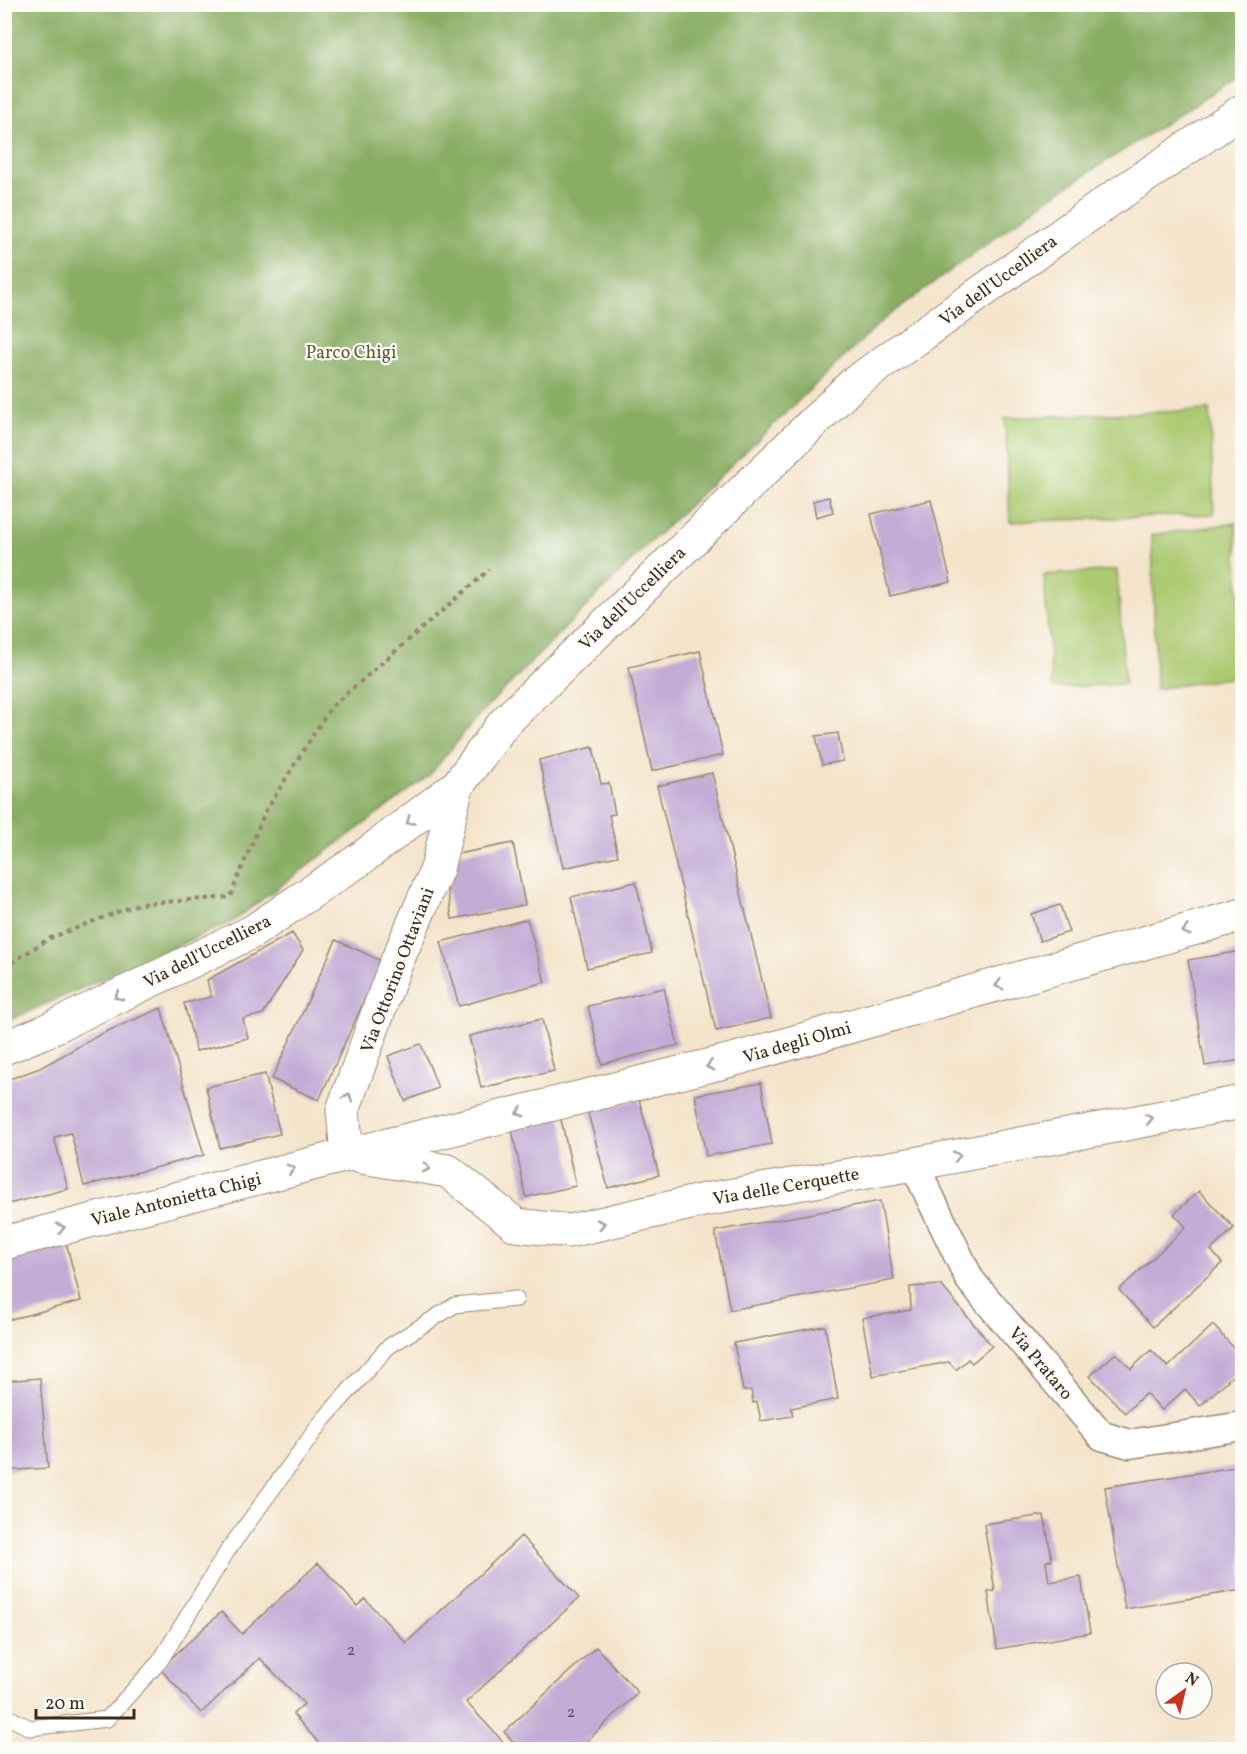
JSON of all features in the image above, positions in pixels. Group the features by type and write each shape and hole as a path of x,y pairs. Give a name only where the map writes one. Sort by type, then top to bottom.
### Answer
{"street":[{"name":"Via dell'Uccelliera","path":"4,1048 41,1033 252,932 359,860 457,786 504,723 853,384 1110,200 1242,111"},
{"name":"Via Ottorino Ottaviani","path":"347,1155 343,1110 394,968 437,869 457,786"},
{"name":"Via degli Olmi","path":"347,1155 732,1060 1242,915"},
{"name":"Via delle Cerquette","path":"347,1155 448,1171 516,1225 569,1231 704,1200 915,1164 1242,1102"},
{"name":"Viale Antonietta Chigi","path":"4,1243 347,1155"},
{"name":"Via Prataro","path":"915,1164 970,1280 1102,1436 1130,1444 1242,1426"}],"lane":[{"path":"4,1715 30,1728 107,1719 160,1661 228,1550 323,1420 388,1347 455,1305 516,1299"}],"path":[{"path":"4,968 48,939 138,904 230,897 265,812 330,708 489,570"}],"green space":[{"name":"Parco Chigi","path":"5,4 1242,5 1242,74 1046,200 882,321 639,553 478,716 429,776 233,921 5,1022"},
{"path":"1210,410 1214,514 1010,522 1005,418"},
{"path":"1236,523 1242,676 1156,689 1152,535"},
{"path":"1117,570 1125,684 1052,688 1044,575"}],"building":[{"path":"829,497 833,512 816,517 813,501"},
{"path":"931,500 951,582 890,596 871,514"},
{"path":"700,651 723,755 652,771 629,667"},
{"path":"838,733 843,761 822,765 816,736"},
{"path":"593,747 601,784 609,783 615,814 609,815 618,856 563,868 539,760"},
{"path":"712,773 771,1018 716,1031 657,786"},
{"path":"513,843 525,905 452,919 445,872 453,855"},
{"path":"636,882 652,953 587,968 571,897"},
{"path":"1060,905 1069,932 1040,941 1031,914"},
{"path":"527,919 545,982 459,1006 441,942"},
{"path":"292,933 303,950 263,1014 243,1019 248,1038 196,1051 184,1003 211,997 207,980"},
{"path":"336,940 382,961 319,1100 272,1079"},
{"path":"1242,951 1242,1060 1205,1066 1188,960"},
{"path":"664,988 678,1045 602,1064 588,1006"},
{"path":"161,1008 204,1155 84,1186 71,1133 54,1137 68,1189 4,1205 4,1081 40,1068 101,1034"},
{"path":"542,1019 554,1071 481,1088 469,1036"},
{"path":"421,1044 438,1088 405,1101 388,1056"},
{"path":"265,1074 280,1134 220,1148 206,1087"},
{"path":"761,1083 772,1144 706,1156 695,1095"},
{"path":"639,1099 659,1175 608,1188 588,1113"},
{"path":"560,1115 576,1186 526,1197 511,1125"},
{"path":"1242,1147 1242,1168 1241,1168 1237,1148"},
{"path":"1199,1191 1234,1228 1211,1250 1222,1263 1153,1327 1119,1290 1186,1227 1174,1214"},
{"path":"880,1201 894,1280 730,1310 715,1231"},
{"path":"65,1238 81,1301 4,1321 4,1254"},
{"path":"941,1285 992,1346 972,1363 968,1359 956,1370 949,1362 873,1376 862,1318 911,1310 910,1287"},
{"path":"1213,1325 1242,1357 1242,1367 1200,1406 1185,1389 1162,1410 1146,1393 1125,1413 1090,1376 1116,1353 1131,1369 1151,1350 1168,1367"},
{"path":"825,1326 838,1399 791,1408 793,1416 761,1421 757,1402 753,1403 751,1390 743,1391 734,1343"},
{"path":"40,1378 48,1468 4,1471 4,1381"},
{"path":"1241,1466 1242,1590 1125,1609 1105,1487"},
{"path":"1044,1515 1052,1560 1046,1561 1049,1582 1081,1577 1090,1633 997,1649 988,1592 995,1591 984,1524"},
{"path":"521,1536 579,1598 466,1702 507,1746 503,1750 325,1750 293,1714 304,1704 260,1658 201,1713 160,1669 221,1612 242,1634 318,1563 357,1606 365,1599 406,1643"},
{"path":"596,1647 638,1693 577,1750 517,1750 519,1748 504,1732"}]}
